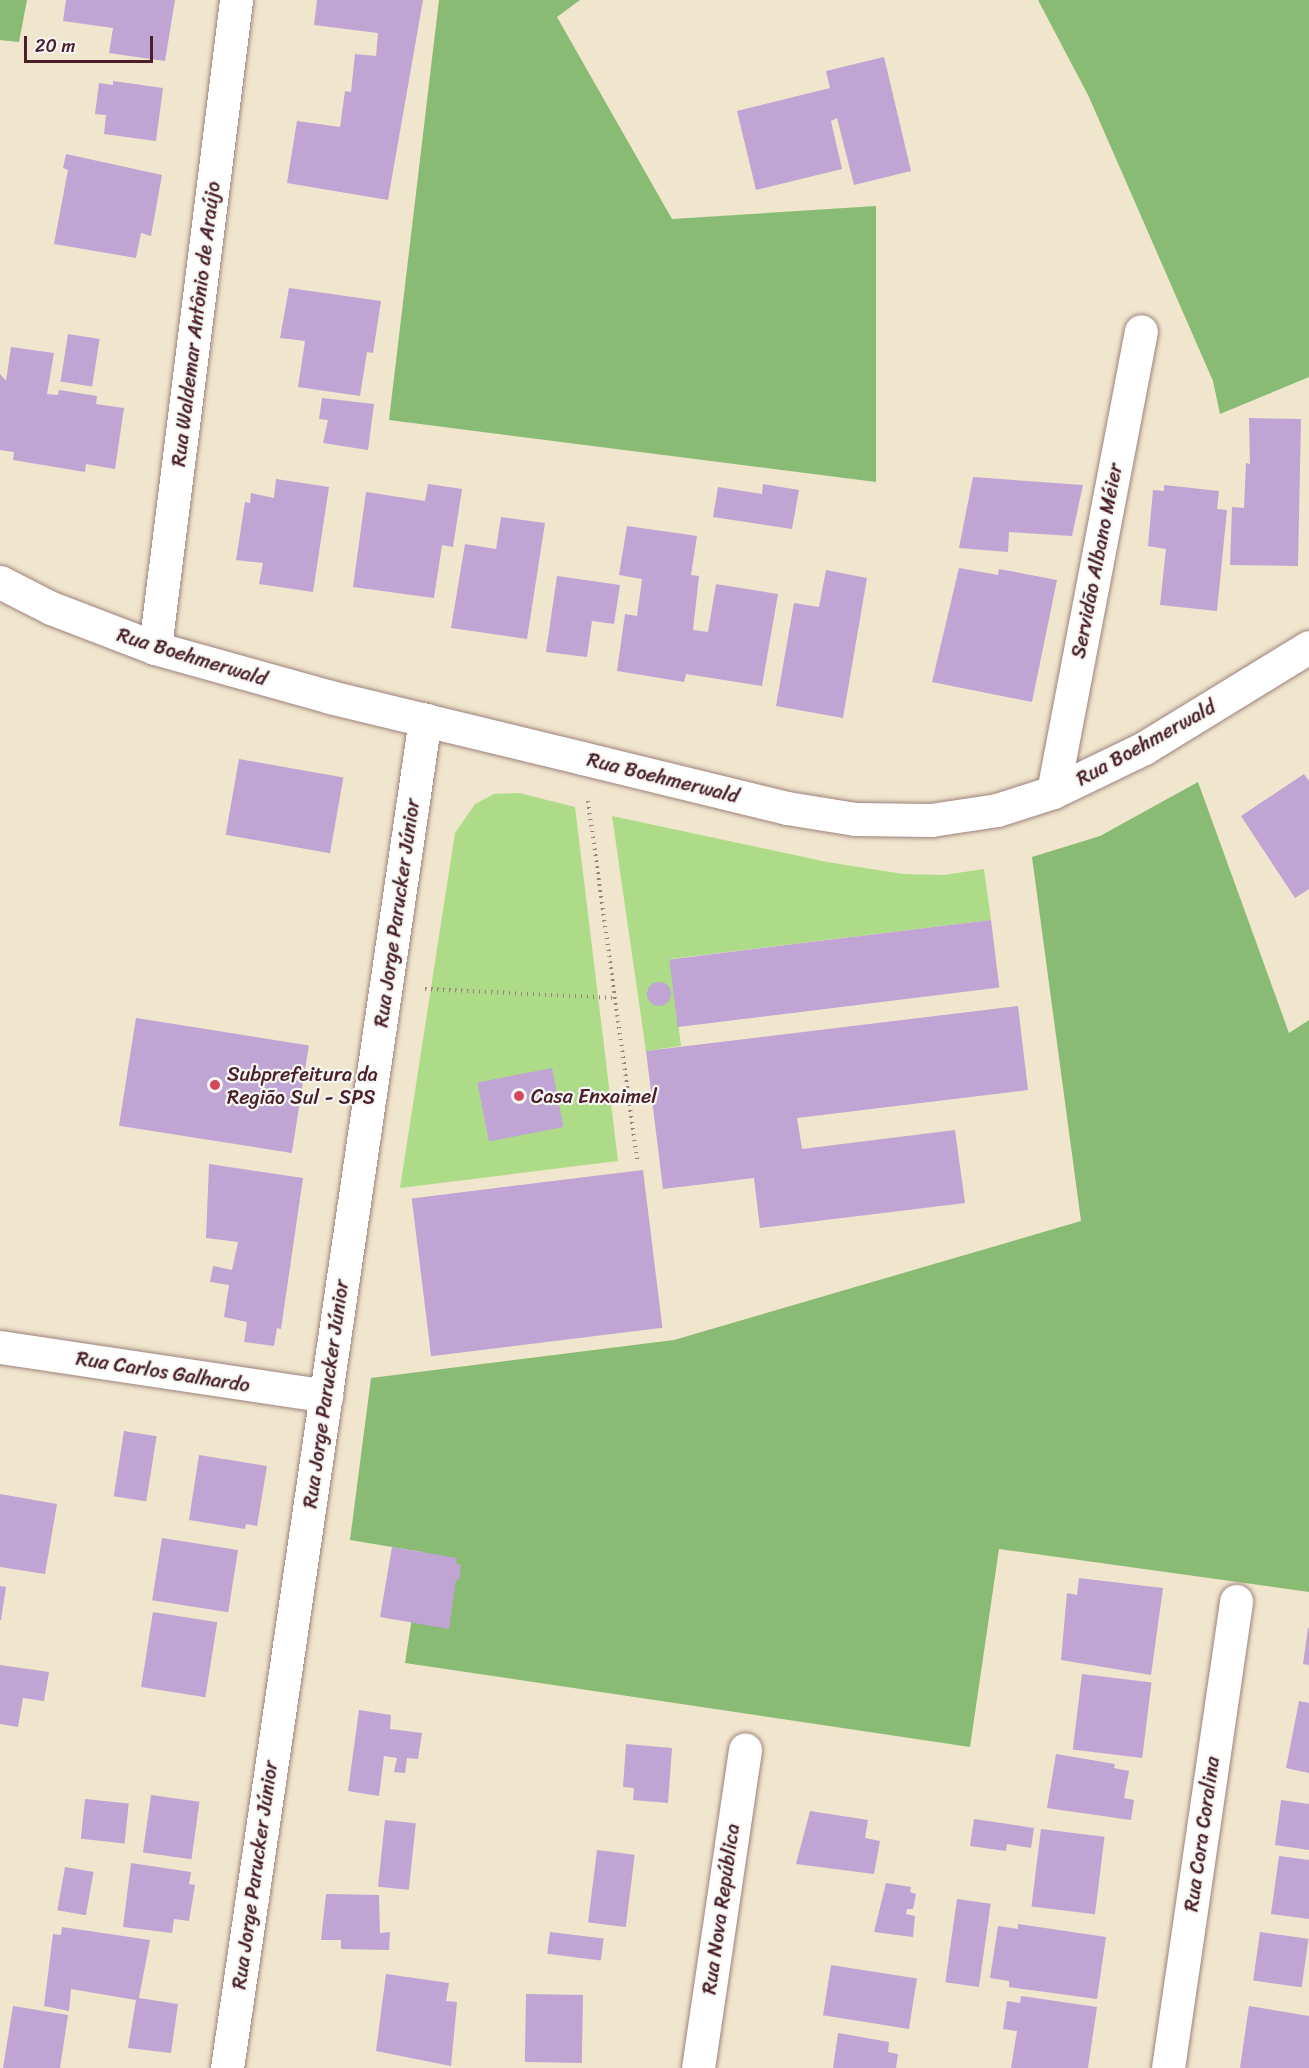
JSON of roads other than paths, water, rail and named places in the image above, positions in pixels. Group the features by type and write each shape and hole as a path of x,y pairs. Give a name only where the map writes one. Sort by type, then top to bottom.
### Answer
{"street":[{"name":"Rua Waldemar Antônio de Araújo","path":"155,648 236,0"},
{"name":"Servidão Albano Méier","path":"1053,792 1141,331"},
{"name":"Rua Boehmerwald","path":"0,582 51,608 155,648 582,758 787,808 855,819 931,820 997,810 1053,792 1144,748 1309,648"},
{"name":"Rua Jorge Parucker Júnior","path":"227,2068 425,719"},
{"name":"Rua Carlos Galhardo","path":"0,1347 326,1396"},
{"name":"Rua Cora Coralina","path":"1168,2068 1236,1601"},
{"name":"Rua Nova República","path":"698,2068 745,1749"}],"place":[{"name":"Subprefeitura da Região Sul - SPS","path":"215,1085"},
{"name":"Casa Enxaimel","path":"519,1096"}]}
